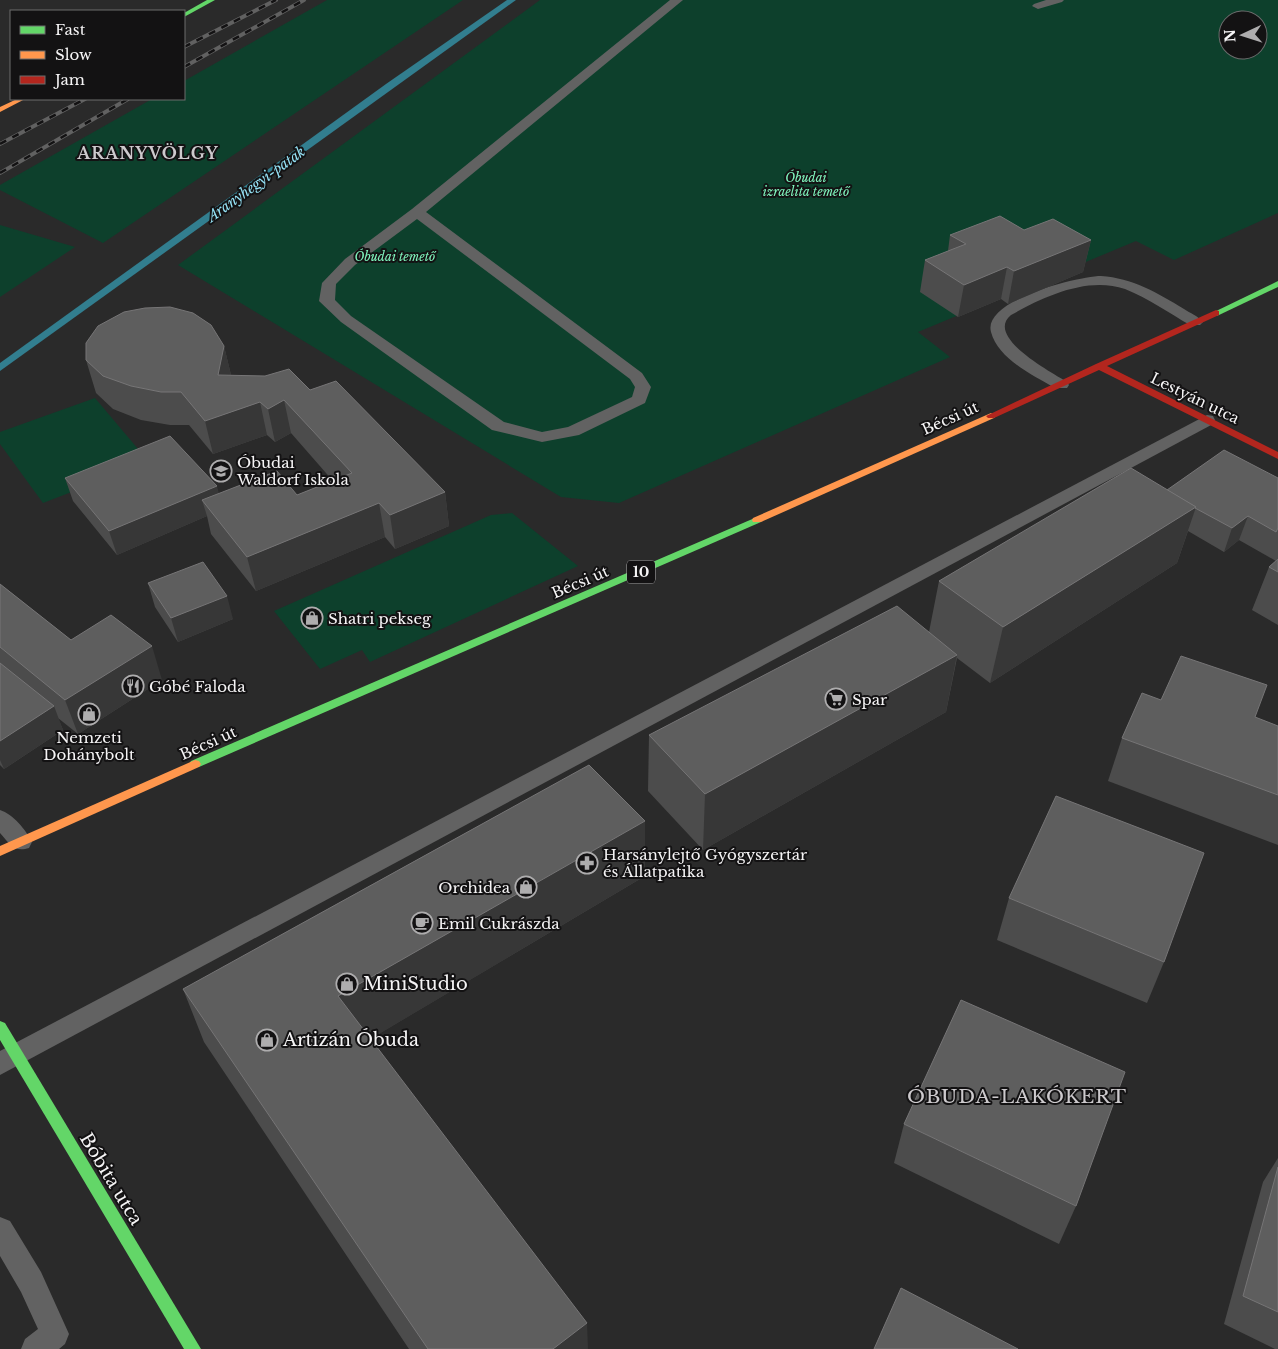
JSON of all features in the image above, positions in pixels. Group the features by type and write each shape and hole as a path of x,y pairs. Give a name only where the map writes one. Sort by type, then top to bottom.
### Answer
{"main road":[{"path":"185,14 212,0"},
{"path":"0,110 20,100"},
{"name":"Bécsi út","path":"0,851 362,690 640,572 1061,385 1278,284"},
{"name":"Lestyán utca","path":"1099,366 1278,456"},
{"name":"Bóbita utca","path":"0,1027 8,1060 193,1349"}],"lane":[{"path":"417,212 636,376 643,388 639,400 573,431 542,437 498,426 346,319 327,301 329,283 350,262 417,212 677,0"},
{"path":"1038,6 1058,0"},
{"path":"1061,385 1011,352 998,332 1000,317 1009,310 1070,285 1104,281 1131,287 1195,322"},
{"path":"8,1060 1207,420"},
{"path":"0,818 22,842"},
{"path":"0,1230 31,1282 50,1344"}],"green space":[{"path":"327,0 463,0 103,243 0,190 0,185 150,100 185,100 185,80"},
{"path":"540,0 1278,0 1278,213 1174,260 1136,241 918,332 950,357 619,503 561,497 178,265"},
{"path":"0,225 75,247 0,297"},
{"path":"95,398 149,462 43,503 0,444 0,432"},
{"path":"512,513 578,566 370,662 362,650 320,669 274,611 491,515"}],"building":[{"path":"1000,216 1024,230 1053,219 1091,240 1014,271 1007,267 964,285 925,260 966,244 950,235"},
{"path":"170,307 193,313 211,325 224,346 218,375 265,376 289,369 310,390 336,381 445,492 390,515 379,503 247,557 202,500 277,471 297,495 352,473 284,400 268,409 260,402 205,421 181,392 161,392 131,386 103,376 86,360 86,343 98,326 124,312 145,308"},
{"path":"170,436 217,486 109,531 65,478"},
{"path":"1224,450 1278,478 1278,528 1276,532 1248,516 1232,528 1167,490"},
{"path":"1131,468 1196,507 1003,627 939,581"},
{"path":"1278,559 1278,572 1269,567"},
{"path":"203,562 227,596 171,618 148,583"},
{"path":"0,584 71,640 111,615 152,646 65,700 0,647"},
{"path":"897,606 957,655 705,794 649,735"},
{"path":"1181,656 1267,685 1255,717 1278,726 1278,795 1122,738 1142,693 1161,700"},
{"path":"0,663 54,706 0,741"},
{"path":"589,765 645,821 338,996 587,1323 553,1349 428,1349 183,989"},
{"path":"1056,796 1204,853 1164,962 1009,898"},
{"path":"961,1000 1125,1072 1076,1206 904,1124"},
{"path":"1278,1167 1278,1312 1243,1296"},
{"path":"901,1288 1018,1349 874,1349"}],"waterway":[{"name":"Aranyhegyi-patak","path":"0,368 389,86 512,0"}],"railway":[{"path":"185,46 276,0"},
{"path":"185,66 304,0"},
{"path":"0,144 83,100"},
{"path":"0,173 126,100"}],"traffic: fast":[{"path":"185,14 212,0"},
{"path":"1216,313 1278,284"},
{"path":"195,764 757,520"},
{"path":"0,1027 193,1349"}],"traffic: slow":[{"path":"0,110 20,100"},
{"path":"757,520 991,416"},
{"path":"0,851 195,764"}],"traffic: jam":[{"path":"991,416 1216,313"},
{"path":"1099,366 1278,456"}],"place":[{"name":"Óbudai Waldorf Iskola","path":"221,471"},
{"name":"Shatri pekseg","path":"312,618"},
{"name":"Góbé Faloda","path":"133,686"},
{"name":"Spar","path":"836,699"},
{"name":"Nemzeti Dohánybolt","path":"89,714"},
{"name":"Harsánylejtő Gyógyszertár és Állatpatika","path":"587,863"},
{"name":"Orchidea","path":"526,887"},
{"name":"Emil Cukrászda","path":"422,923"},
{"name":"MiniStudio","path":"347,984"},
{"name":"Artizán Óbuda","path":"267,1040"}],"district":[{"name":"ARANYVÖLGY","path":"148,153"},
{"name":"ÓBUDA-LAKÓKERT","path":"1017,1096"}],"park label":[{"name":"Óbudai izraelita temető","path":"806,184"},
{"name":"Óbudai temető","path":"395,256"}]}
